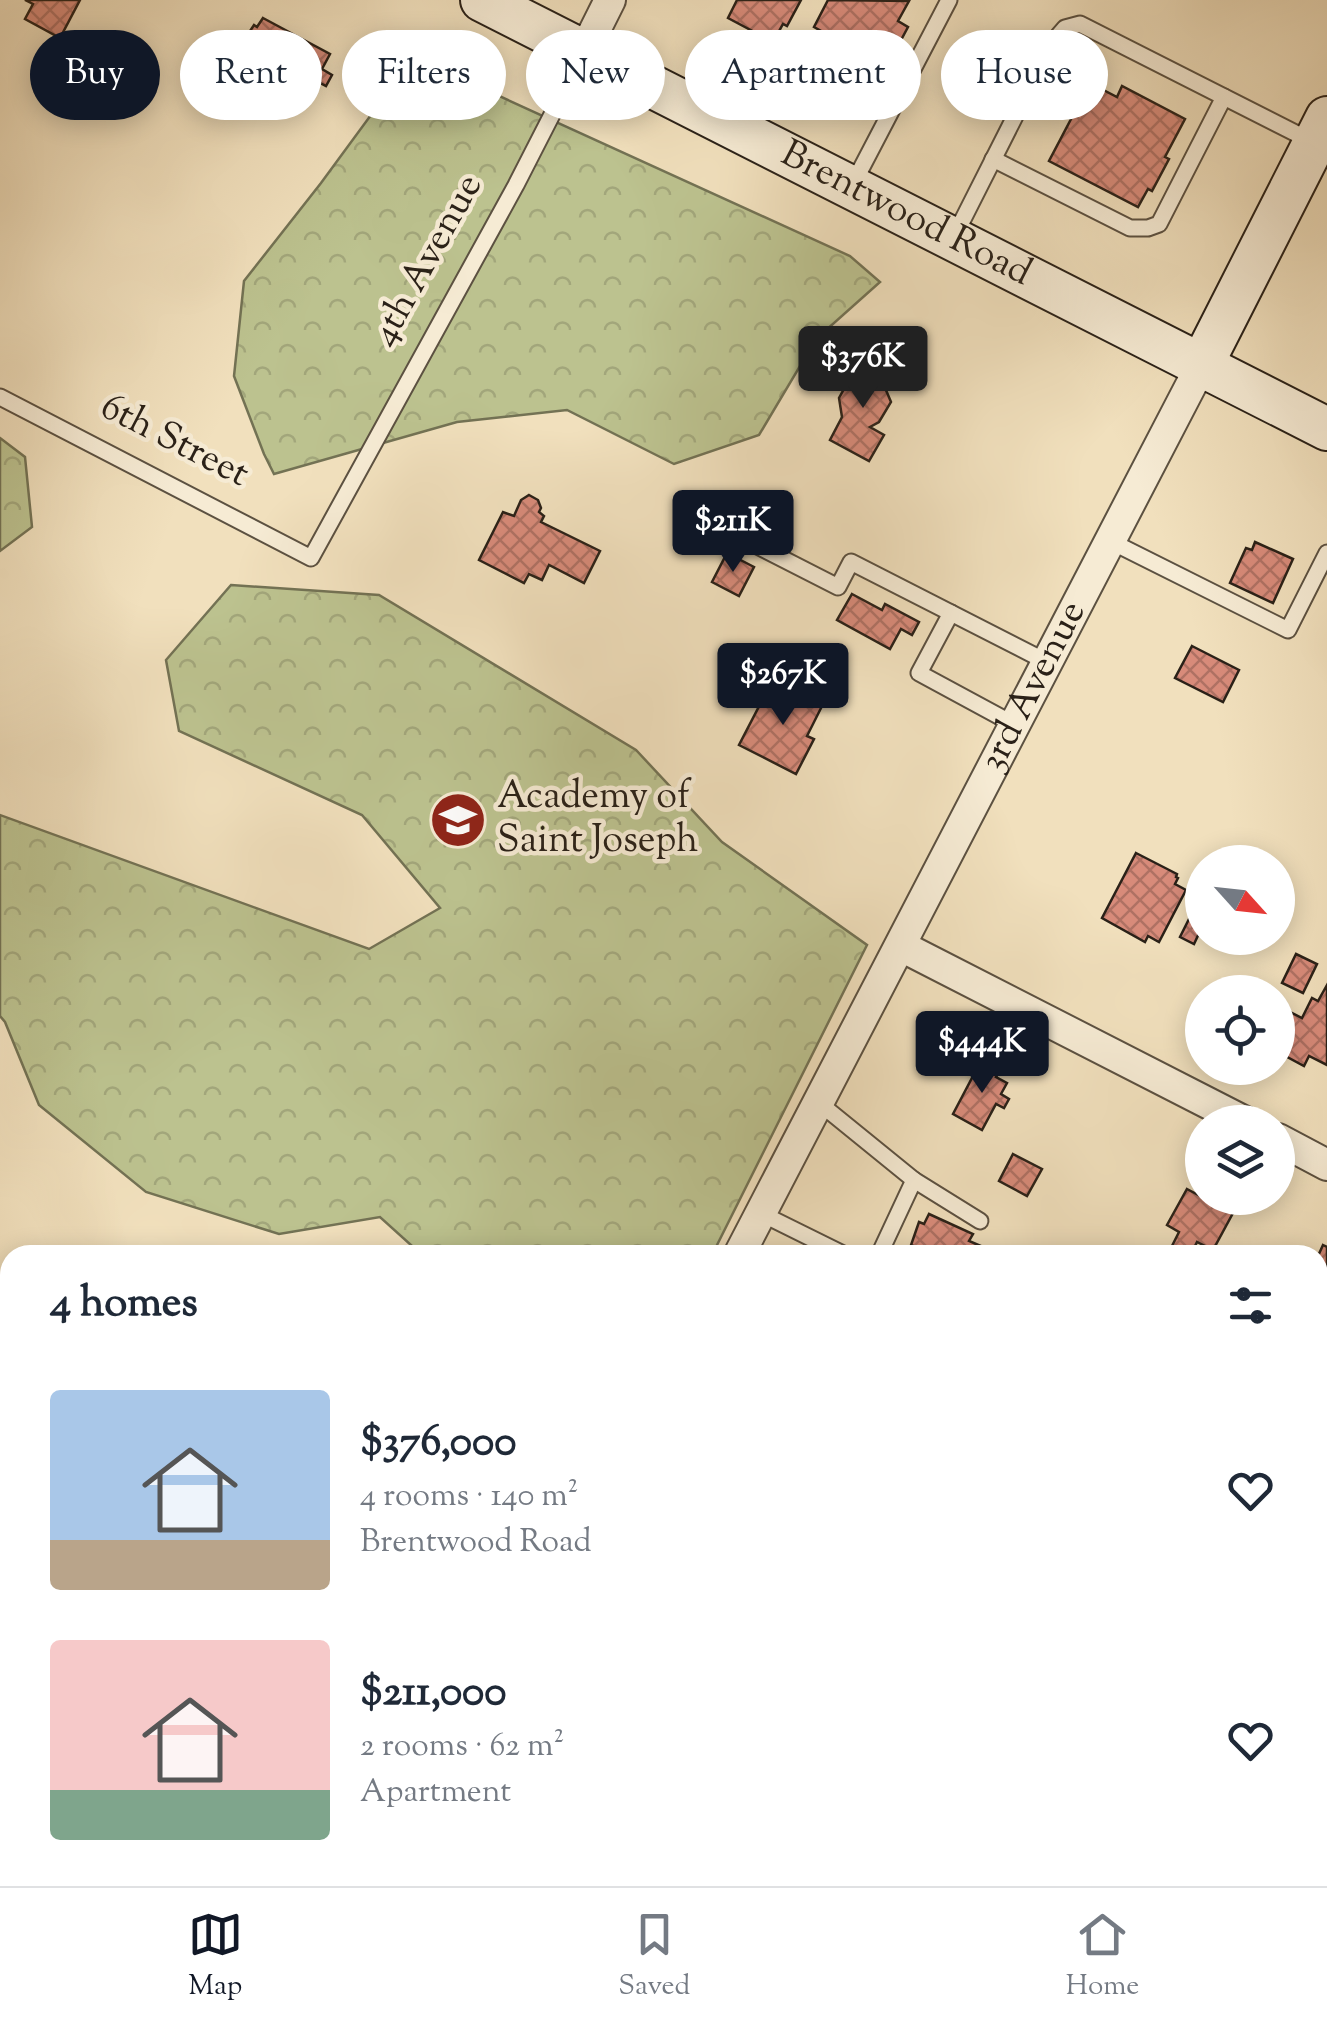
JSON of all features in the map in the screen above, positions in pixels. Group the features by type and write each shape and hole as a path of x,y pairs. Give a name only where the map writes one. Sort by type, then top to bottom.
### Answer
{"street":[{"name":"Brentwood Road","path":"482,0 543,30"},
{"name":"4th Avenue","path":"594,30 610,0"},
{"name":"Brentwood Road","path":"665,91 1327,429"},
{"name":"3rd Avenue","path":"744,1245 1321,130"},
{"path":"901,946 1212,1105"},
{"path":"1295,1148 1327,1164"}],"lane":[{"path":"921,53 949,0"},
{"path":"953,238 1052,43 1065,28 1080,24 1224,97 1321,130"},
{"path":"993,159 1130,228 1148,228 1159,224 1224,97"},
{"name":"4th Avenue","path":"311,558 549,120"},
{"path":"852,186 886,120"},
{"name":"6th Street","path":"0,397 311,558"},
{"path":"738,536 838,587 850,562 1047,662"},
{"path":"1110,541 1288,630 1327,553"},
{"path":"951,613 918,673 1015,725"},
{"path":"818,1102 914,1180 980,1221"},
{"path":"884,1245 914,1180"},
{"path":"760,1212 826,1245"}],"green space":[{"path":"506,99 526,108 526,120 552,120 850,256 880,282 816,339 759,435 674,464 567,410 457,422 274,474 234,376 244,281 367,120 506,120"},
{"path":"0,438 25,457 32,527 0,551"},
{"path":"231,585 379,595 636,750 722,842 867,945 717,1245 411,1245 380,1217 279,1234 146,1192 39,1105 0,1016 0,815 369,949 440,908 362,815 179,731 166,660"}],"building":[{"path":"25,0 80,0 64,30 45,30 25,19 33,4"},
{"path":"737,0 801,0 787,26 783,24 780,30 750,30 728,18"},
{"path":"828,0 909,1 898,21 908,27 906,30 814,27"},
{"path":"263,18 285,30 251,30 254,25 257,27"},
{"path":"322,50 330,54 322,69"},
{"path":"322,69 332,75 326,86 322,84"},
{"path":"1122,86 1185,119 1152,191 1148,189 1138,207 1049,161 1071,120 1108,120 1108,92 1117,97"},
{"path":"872,359 891,370 883,383 891,402 879,422 870,427 884,435 869,461 830,440 842,417 839,398 849,380 864,373"},
{"path":"529,495 538,500 539,512 544,516 541,522 600,551 584,583 549,565 542,580 529,574 524,583 479,560 503,512 514,516 521,500"},
{"path":"1255,542 1293,559 1273,603 1230,583 1246,548 1252,550"},
{"path":"727,553 754,567 739,596 712,582"},
{"path":"852,594 882,610 885,604 919,622 912,635 901,629 890,649 837,620"},
{"path":"1192,646 1239,670 1223,702 1175,678"},
{"path":"784,684 823,704 807,736 814,739 796,774 739,745 767,691 778,697"},
{"path":"1136,853 1177,874 1175,884 1185,889 1159,942 1148,936 1145,942 1102,918"},
{"path":"1296,954 1317,964 1303,993 1295,989 1295,975 1286,975"},
{"path":"1327,985 1327,1065 1309,1056 1304,1066 1295,1061 1295,1014 1302,1018 1312,998 1318,1001"},
{"path":"982,1059 1001,1069 996,1077 1007,1083 1001,1094 1009,1099 1004,1108 996,1104 982,1130 953,1114"},
{"path":"1013,1154 1042,1169 1027,1196 999,1181"},
{"path":"1185,1193 1185,1215 1232,1215 1216,1245 1172,1245 1179,1232 1167,1225"},
{"path":"929,1214 973,1234 969,1241 978,1245 911,1245 919,1222 924,1224"}],"place":[{"name":"Academy of Saint Joseph","path":"458,820"}]}
